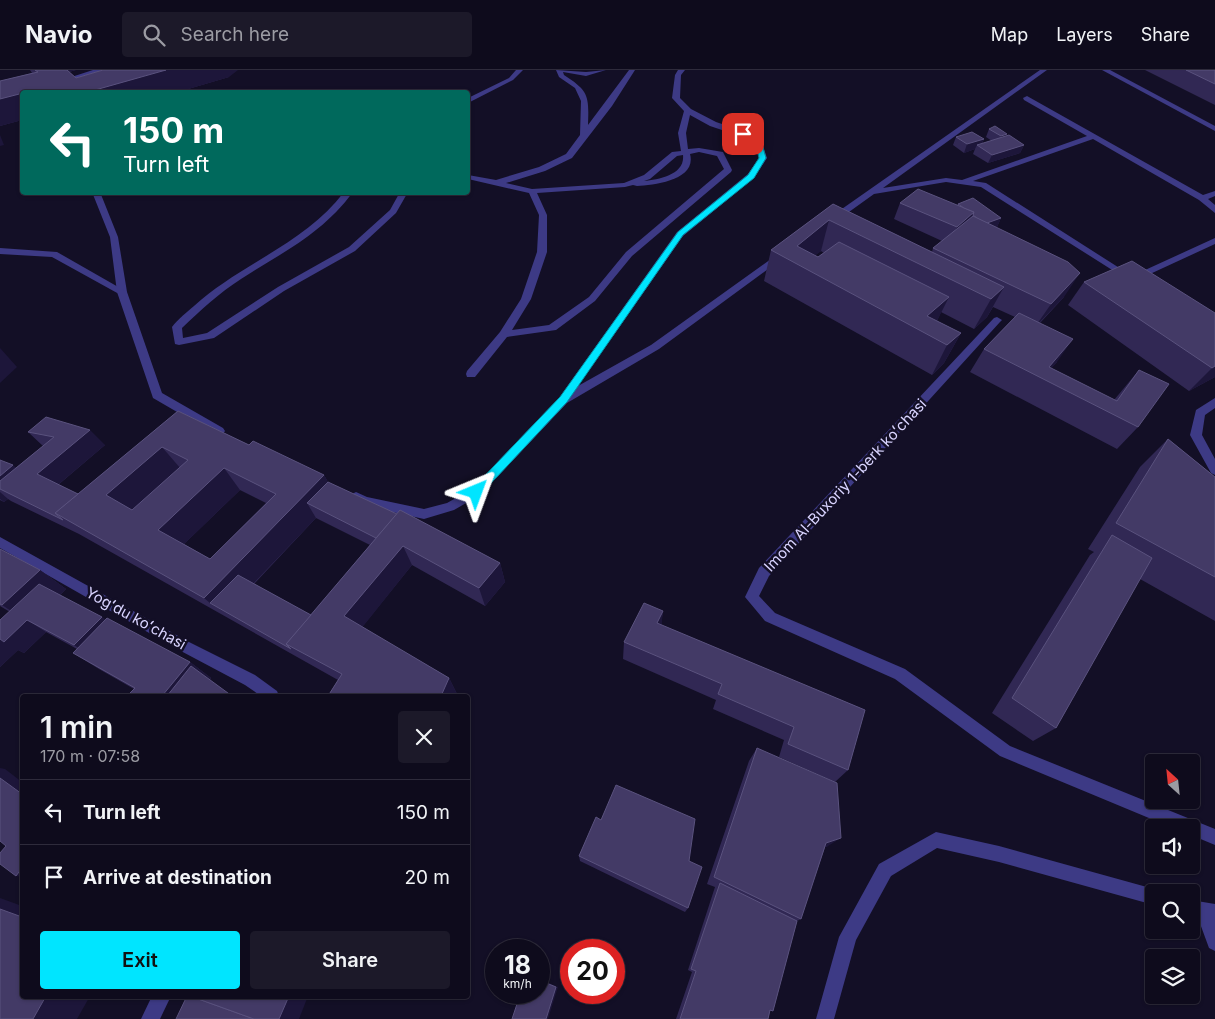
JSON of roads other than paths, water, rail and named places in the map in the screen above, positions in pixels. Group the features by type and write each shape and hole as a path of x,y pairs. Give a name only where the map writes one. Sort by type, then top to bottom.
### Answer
{"street":[{"path":"52,84 100,70"},
{"path":"470,99 511,79 520,70"},
{"path":"558,70 561,76 578,87 585,102 584,135"},
{"path":"563,70 578,74 603,70"},
{"path":"496,183 542,169 569,156 610,104 632,70"},
{"path":"348,492 366,501 424,514 450,507 476,492 563,400 680,234 751,176 763,158 760,145 743,134 713,124 688,111 676,98 678,75 682,70"},
{"path":"823,226 1044,70"},
{"path":"1105,70 1215,129"},
{"path":"1026,98 1202,198 1215,210"},
{"path":"470,177 532,190 653,183 680,173 687,164 682,145 683,126 688,111"},
{"path":"960,182 1094,136"},
{"path":"504,334 552,328 592,299 629,254 728,170 720,154 699,150 685,152 675,154 647,176 625,185"},
{"path":"870,192 946,180 983,186 1136,282 1215,241"},
{"path":"471,374 504,334 526,299 542,252 543,215 532,190"},
{"path":"1202,198 1215,193"},
{"path":"97,195 114,237 122,292 157,394 206,425 233,438"},
{"path":"347,195 340,206 308,236 221,288 184,320 177,327 179,342 210,336 280,289 352,249 393,211 402,195"},
{"path":"563,400 655,347 791,249"},
{"path":"0,251 54,254 122,292"},
{"name":"Imom Al-Buxoriy 1-berk koʻchasi","path":"997,320 764,572 752,597 770,617 900,674 1005,751 1215,837"},
{"path":"1215,402 1200,413 1196,435 1215,470"},
{"name":"Yogʻdu koʻchasi","path":"0,542 176,641 250,680 269,694"},
{"path":"825,1019 848,937 885,870 936,840 999,854 1145,895"},
{"path":"1204,911 1215,942"},
{"path":"150,1019 160,999"}]}
